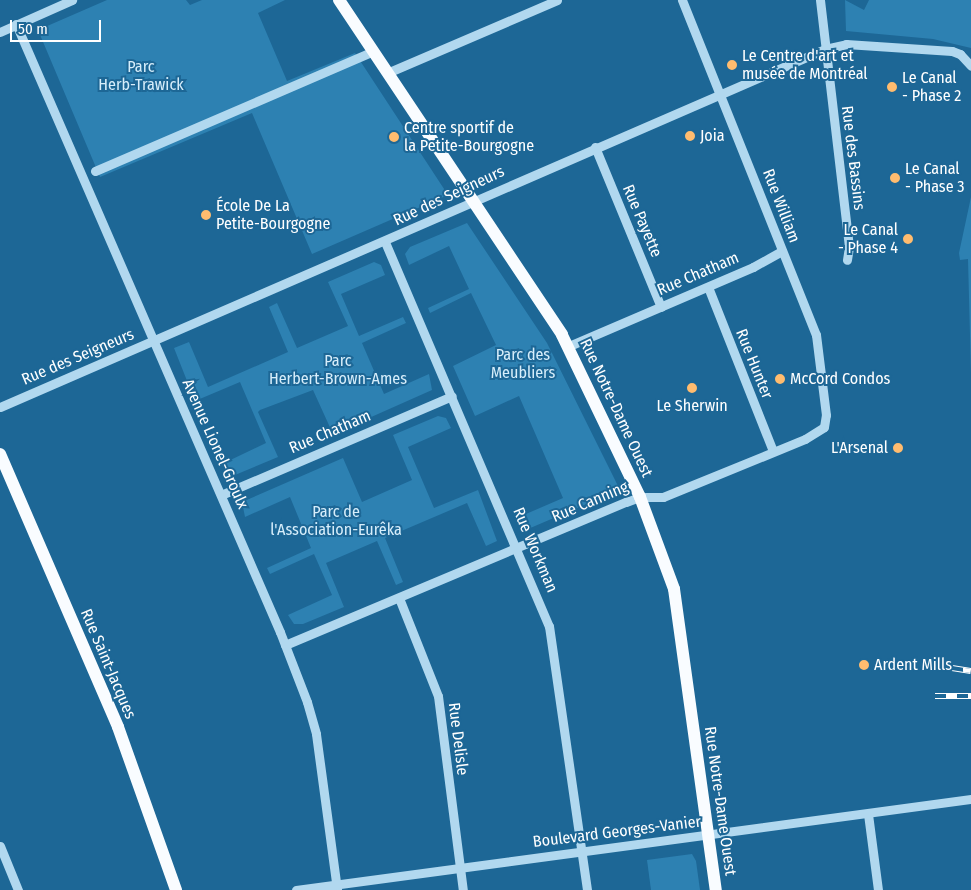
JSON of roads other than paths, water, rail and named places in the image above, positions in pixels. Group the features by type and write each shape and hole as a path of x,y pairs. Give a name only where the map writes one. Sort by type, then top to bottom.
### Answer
{"main road":[{"name":"Rue Notre-Dame Ouest","path":"339,0 570,346 640,497 674,588 716,890"},
{"name":"Rue Saint-Jacques","path":"0,454 118,727 176,890"}],"street":[{"path":"0,32 72,0"},
{"path":"387,73 557,0"},
{"name":"Rue William","path":"682,0 782,242 782,251 816,335 826,415 824,429"},
{"name":"Rue des Bassins","path":"820,0 849,247 847,260"},
{"name":"Avenue Lionel-Groulx","path":"16,24 285,645 315,725 337,887"},
{"name":"Rue des Seigneurs","path":"0,407 385,242 595,147 825,49 846,44 952,52 964,57 971,66"},
{"path":"95,171 372,51"},
{"name":"Rue Payette","path":"595,147 661,306"},
{"name":"Rue Workman","path":"385,242 518,549 543,609 553,641 587,890"},
{"name":"Rue Chatham","path":"570,346 708,287 782,251"},
{"name":"Rue Hunter","path":"708,287 773,452"},
{"name":"Rue Chatham","path":"221,495 452,396"},
{"name":"Rue Canning","path":"285,645 640,497 663,497 824,429"},
{"name":"Rue Delisle","path":"400,598 438,696 463,890"},
{"name":"Boulevard Georges-Vanier","path":"296,890 337,887 582,851 971,799"},
{"path":"868,814 878,890"},
{"path":"0,846 18,890"}],"railway":[{"path":"952,668 971,671"},
{"path":"935,696 971,696"}],"place":[{"name":"Le Centre d'art et musée de Montréal","path":"732,65"},
{"name":"Le Canal - Phase 2","path":"892,87"},
{"name":"Joia","path":"690,136"},
{"name":"Centre sportif de la Petite-Bourgogne","path":"394,137"},
{"name":"Le Canal - Phase 3","path":"895,178"},
{"name":"École De La Petite-Bourgogne","path":"206,215"},
{"name":"Le Canal - Phase 4","path":"908,239"},
{"name":"McCord Condos","path":"780,379"},
{"name":"Le Sherwin","path":"692,388"},
{"name":"L'Arsenal","path":"898,448"},
{"name":"Ardent Mills","path":"864,665"}],"park label":[{"name":"Parc Herb-Trawick","path":"141,76"},
{"name":"Parc des Meubliers","path":"523,364"},
{"name":"Parc Herbert-Brown-Ames","path":"338,370"},
{"name":"Parc de l'Association-Eurêka","path":"336,521"}]}
